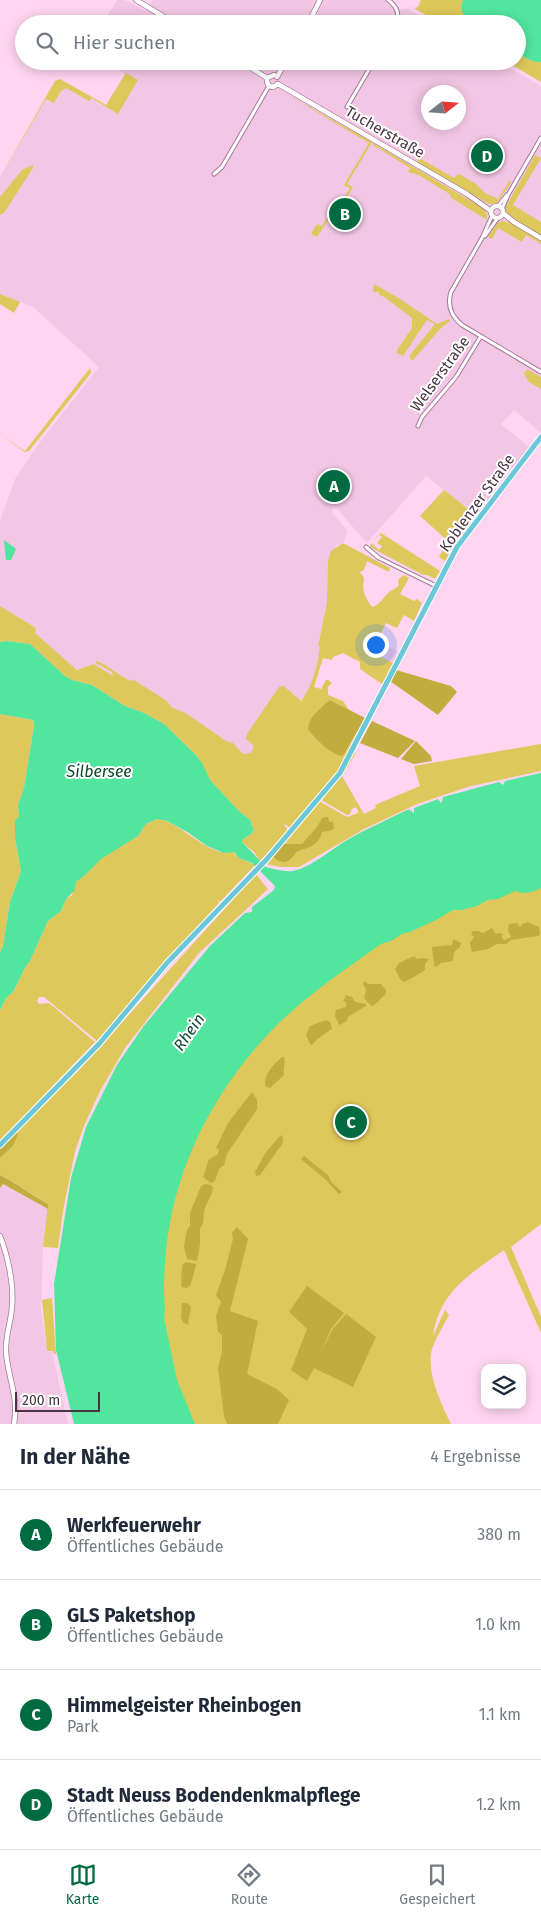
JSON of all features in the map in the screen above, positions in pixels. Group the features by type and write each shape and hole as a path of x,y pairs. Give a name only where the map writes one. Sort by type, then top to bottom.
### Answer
{"main road":[{"path":"136,0 161,15"},
{"path":"312,15 320,0"},
{"path":"255,70 268,78 276,76"},
{"path":"268,78 267,82 270,86 273,87 278,84 276,76 279,70"},
{"name":"Tucherstraße","path":"278,84 541,238"},
{"name":"Koblenzer Straße","path":"0,1145 87,1056 192,936 267,859 340,773 460,541 541,437"},
{"path":"0,1236 13,1298 6,1345 15,1395 14,1424"}],"street":[{"path":"388,0 397,10 398,15"},
{"path":"347,107 369,70"},
{"path":"214,174 222,167 270,86"},
{"path":"541,138 453,288 449,303 451,312 458,321 541,372"},
{"name":"Welserstraße","path":"418,426 422,417 456,377 481,336"},
{"path":"366,546 380,558 436,586"}],"shaded area":[{"path":"117,0 125,0 146,11 153,0 393,0 391,3 396,10 408,9 418,15 108,15"},
{"path":"421,0 463,0 461,7 464,15 426,15 414,8 418,7"},
{"path":"526,58 535,62 541,62 541,82 520,70 526,70"},
{"path":"119,70 513,70 541,86 541,430 540,432 514,410 501,424 529,447 502,481 492,474 483,485 493,493 476,515 426,476 367,543 337,509 333,508 332,513 348,531 343,543 337,545 328,561 327,602 318,645 320,646 318,664 312,685 286,719 246,787 77,670 35,633 36,628 0,606 0,521 15,479 37,446 99,367 33,307 0,294 0,177 57,81 105,107 125,74"},
{"path":"126,73 138,80 118,114 91,98 89,101 66,88 61,91 54,103 46,99 0,177 55,81 60,79 106,105"},
{"path":"284,93 372,142 347,184 353,187 335,217 331,216 317,237 311,234 317,224 322,226 330,213 334,214 350,188 344,185 369,143"},
{"path":"373,143 486,210 487,220 419,175 408,172 410,168 373,145"},
{"path":"421,153 421,159 454,178 459,174 476,184 485,193 498,199 510,180 511,183 497,203 489,204 418,163"},
{"path":"535,155 541,158 513,205 541,222 541,235 508,216 505,208"},
{"path":"33,165 33,168 4,213 0,215 0,197 22,170"},
{"path":"506,220 541,241 541,244 526,235 522,242 498,228 492,239 488,237 498,222 508,223"},
{"path":"374,284 437,324 449,319 450,321 440,329 413,360 410,359 410,355 435,324 427,320 403,356 397,353 397,350 412,328 412,318 379,295 379,292 373,292"},
{"path":"0,294 20,302 14,313 0,304"},
{"path":"90,368 91,373 29,451 25,452 0,434 25,451"},
{"path":"527,369 541,377 541,389 529,382 524,374"},
{"path":"444,490 476,515 458,538 445,561 439,557 448,541 420,516"},
{"path":"381,533 440,571 435,579 423,575 370,547 371,543 379,550 382,546 377,543 382,537 380,535 373,541"},
{"path":"343,543 390,568 389,572 367,561 364,570 360,572 364,578 364,592 372,607 398,587 398,580 404,575 409,578 400,594 414,601 417,599 422,603 414,621 404,615 397,628 386,623 372,652 393,663 382,684 360,669 360,662 343,653 333,657 332,660 323,658 314,687 321,689 326,680 328,680 332,683 328,687 328,695 343,701 349,710 330,700 317,711 310,732 333,753 343,756 366,718 337,772 290,828 284,825 288,830 260,861 255,853 242,842 254,830 250,820 210,780 196,755 164,724 144,713 125,706 92,685 72,680 65,676 30,644 0,642 0,606 36,628 35,633 77,670 94,664 113,676 112,672 96,663 96,661 101,663 126,679 134,680 167,701 171,707 187,714 226,741 233,743 243,754 251,753 254,746 246,739 247,734 279,687 285,687 301,701 312,681 318,661 320,646 318,646 327,602 328,561 331,551"},
{"path":"377,640 399,652 393,663 371,652"},
{"path":"396,670 451,686 457,692 438,715 390,681"},
{"path":"330,700 365,718 343,756 333,753 323,746 308,729 313,717"},
{"path":"0,714 33,720 34,726 24,788 18,805 19,816 15,838 21,871 10,902 3,946 0,952"},
{"path":"372,721 415,741 398,758 360,743"},
{"path":"416,741 431,756 432,761 414,764 401,759"},
{"path":"541,744 541,771 471,786 417,804 364,829 299,867 281,867 266,864 272,856 282,862 287,860 318,840 322,832 330,831 331,822 320,822 315,831 302,844 283,844 319,801 347,817 358,813 355,807 347,815 323,801 322,798 345,769 355,752 342,776 364,814 376,808 375,805 420,786 414,766"},
{"path":"328,817 329,822 333,822 334,828 330,831 322,832 316,843 299,851 286,862 272,856 283,844 302,844 322,818"},
{"path":"157,819 166,821 215,850 232,851 239,858 255,865 220,902 217,899 219,903 97,1041 44,997 39,997 37,1001 39,1004 49,1003 95,1042 0,1141 0,1010 6,998 13,992 30,961 48,921 61,911 66,899 72,895 76,882 100,859 138,836 146,824"},
{"path":"541,848 541,1224 511,1247 541,1317 541,1333 504,1250 458,1285 442,1307 436,1321 433,1336 445,1310 449,1315 431,1353 431,1371 436,1390 451,1424 138,1424 120,1331 211,1042"},
{"path":"256,874 268,889 199,953 125,1048 100,1091 75,1151 58,1248 43,1247 48,1204 0,1175 0,1158 13,1146 17,1131 79,1070"},
{"path":"528,922 539,927 540,934 538,936 511,940 506,944 497,944 488,949 472,952 470,943 474,937 471,934 473,931 483,933 492,928 496,934 503,934 502,938 504,940 511,937 508,931 509,924 517,923 520,927"},
{"path":"453,939 461,943 460,947 454,952 453,961 434,966 432,947 452,945"},
{"path":"414,956 417,959 429,959 425,964 425,970 404,982 400,979 395,969 399,963"},
{"path":"365,981 368,984 381,984 386,990 385,995 373,1006 364,998 366,990 363,984"},
{"path":"346,995 352,997 355,1002 366,1004 366,1006 339,1025 335,1016 336,1010 346,1007 346,1002 343,1001"},
{"path":"326,1020 330,1022 332,1029 312,1045 310,1044 306,1035 310,1026"},
{"path":"282,1057 285,1059 284,1075 270,1088 266,1087 267,1075"},
{"path":"252,1092 257,1100 257,1109 227,1154 224,1165 219,1169 215,1181 211,1183 203,1177 209,1159 217,1155 219,1150 216,1148 228,1123"},
{"path":"17,1131 18,1134 13,1146 0,1158 0,1148"},
{"path":"281,1135 283,1143 260,1175 256,1176 255,1172 266,1152"},
{"path":"304,1156 328,1175 332,1183 342,1192 339,1194 301,1159"},
{"path":"0,1175 48,1204 48,1209 3,1184 0,1188"},
{"path":"2,1184 48,1209 43,1247 41,1308 47,1352 52,1351 68,1424 0,1424 0,1188"},
{"path":"205,1184 211,1185 213,1188 204,1212 203,1224 200,1228 197,1261 187,1259 184,1246 187,1230 190,1226 190,1213 201,1186"},
{"path":"237,1227 248,1239 230,1311 258,1321 247,1374 277,1389 289,1400 278,1424 227,1424 224,1416 218,1368 222,1351 222,1335 218,1332 216,1316 221,1302 216,1295 233,1239 232,1232"},
{"path":"186,1262 196,1264 196,1266 190,1286 186,1288 181,1287 182,1265"},
{"path":"307,1286 344,1313 331,1329 319,1356 332,1330 346,1314 376,1337 353,1387 314,1368 307,1381 291,1370 307,1329 289,1312"},
{"path":"52,1298 56,1354 53,1351 47,1351 42,1300"},
{"path":"182,1303 187,1303 191,1307 188,1325 183,1322 181,1317"}],"water":[{"path":"463,0 541,0 541,62 535,62 526,58 526,15 464,15 461,10"},
{"path":"4,540 16,549 11,560 6,560"},
{"path":"0,642 30,644 65,676 72,680 92,685 125,706 144,713 164,724 196,755 210,780 250,820 254,830 242,842 266,867 272,869 293,871 300,869 369,828 407,810 414,813 414,808 438,799 441,803 443,797 499,782 503,785 505,781 541,773 541,888 528,893 515,891 498,899 488,900 477,906 453,910 436,920 381,944 318,990 282,1020 254,1050 229,1083 208,1117 190,1153 177,1191 169,1230 164,1270 164,1318 177,1380 195,1424 74,1424 56,1350 54,1284 71,1178 86,1127 117,1065 143,1027 210,946 245,913 252,912 252,907 274,890 275,886 252,863 239,858 234,852 224,853 207,846 167,821 157,819 146,824 138,836 101,859 76,882 74,891 66,899 61,911 48,921 30,961 13,992 6,998 0,1010 0,952 3,946 10,902 21,871 15,838 15,821 19,816 18,805 24,788 34,726 33,720 0,714"}],"place":[{"name":"Stadt Neuss Bodendenkmalpflege","path":"487,156"},
{"name":"GLS Paketshop","path":"345,214"},
{"name":"Werkfeuerwehr","path":"334,486"},
{"name":"Himmelgeister Rheinbogen","path":"351,1122"}],"water label":[{"name":"Silbersee","path":"99,771"},
{"name":"Rhein","path":"189,1032"}]}
